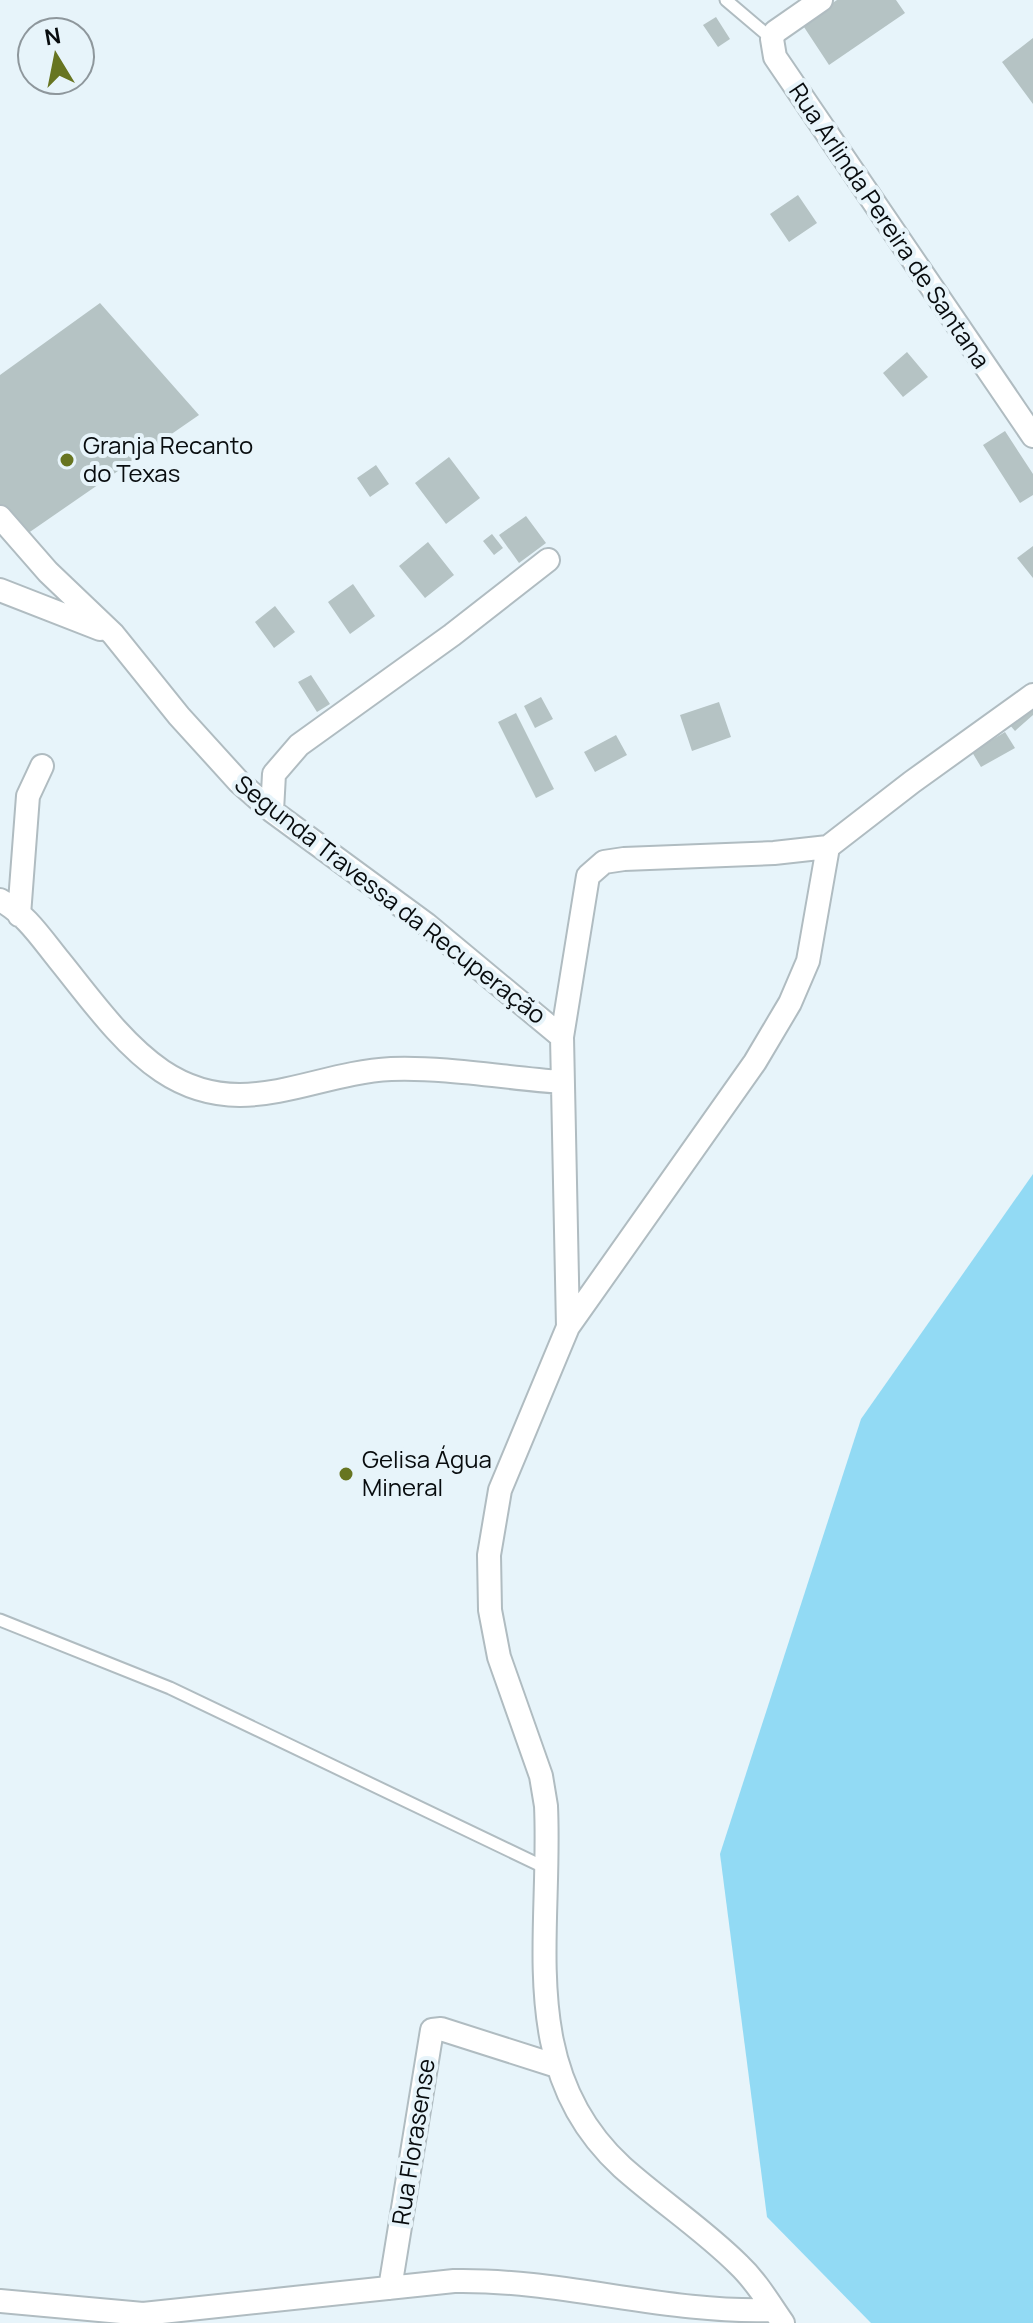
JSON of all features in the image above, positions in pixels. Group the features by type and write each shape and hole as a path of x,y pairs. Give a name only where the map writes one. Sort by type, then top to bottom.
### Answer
{"street":[{"path":"772,39 821,0"},
{"name":"Rua Arlinda Pereira de Santana","path":"772,39 775,57 1033,436"},
{"path":"0,517 48,572 113,634"},
{"path":"272,811 274,774 299,745 452,635 548,560"},
{"name":"Segunda Travessa da Recuperação","path":"0,590 113,634 220,764 272,811 426,924 562,1037"},
{"path":"568,1327 747,1073 790,1003 808,961 828,847 1033,695"},
{"path":"19,915 28,796 42,766"},
{"name":"Segunda Travessa da Recuperação","path":"778,2317 738,2264 622,2167 594,2139 574,2109 557,2066 546,2024 544,1995 549,1869 541,1776 499,1657 490,1610 489,1555 500,1490 568,1327 562,1037 588,876 604,862 828,847"},
{"path":"0,900 19,915 137,1049 163,1071 221,1095 273,1094 327,1079 394,1069 561,1082"},
{"name":"Rua Florasense","path":"390,2288 432,2030 441,2029 557,2066"},
{"path":"0,2301 143,2314 498,2280 778,2317"}],"lane":[{"path":"726,0 772,39"},
{"path":"0,1620 170,1688 549,1869"}],"shaded area":[{"path":"1033,1174 1033,2323 871,2323 767,2217 720,1854 861,1419"}],"building":[{"path":"837,0 896,0 905,13 829,65 802,24"},
{"path":"716,17 730,39 718,47 703,25"},
{"path":"1033,38 1033,104 1002,62"},
{"path":"798,195 817,223 789,242 770,214"},
{"name":"Granja Recanto do Texas","path":"100,303 199,415 24,536 0,506 0,375"},
{"path":"907,352 928,377 903,397 883,373"},
{"path":"1005,431 1033,474 1033,495 1020,503 983,445"},
{"path":"449,457 480,498 446,524 415,483"},
{"path":"376,465 389,484 370,497 357,478"},
{"path":"526,516 546,543 519,563 499,535"},
{"path":"492,534 503,548 494,555 483,541"},
{"path":"428,542 454,575 425,598 399,566"},
{"path":"1033,546 1033,578 1017,558"},
{"path":"353,584 375,616 350,634 328,602"},
{"path":"275,606 295,632 274,648 255,622"},
{"path":"311,675 330,704 317,712 298,682"},
{"path":"541,697 553,719 535,728 524,706"},
{"path":"719,702 731,737 692,751 680,715"},
{"path":"1033,708 1033,715 1015,731 1009,724"},
{"path":"516,713 554,789 536,798 498,722"},
{"path":"1005,732 1015,748 981,767 972,752"},
{"path":"616,735 627,755 595,772 584,752"}],"place":[{"name":"Granja Recanto do Texas","path":"67,460"},
{"name":"Gelisa Água Mineral","path":"346,1474"}]}
